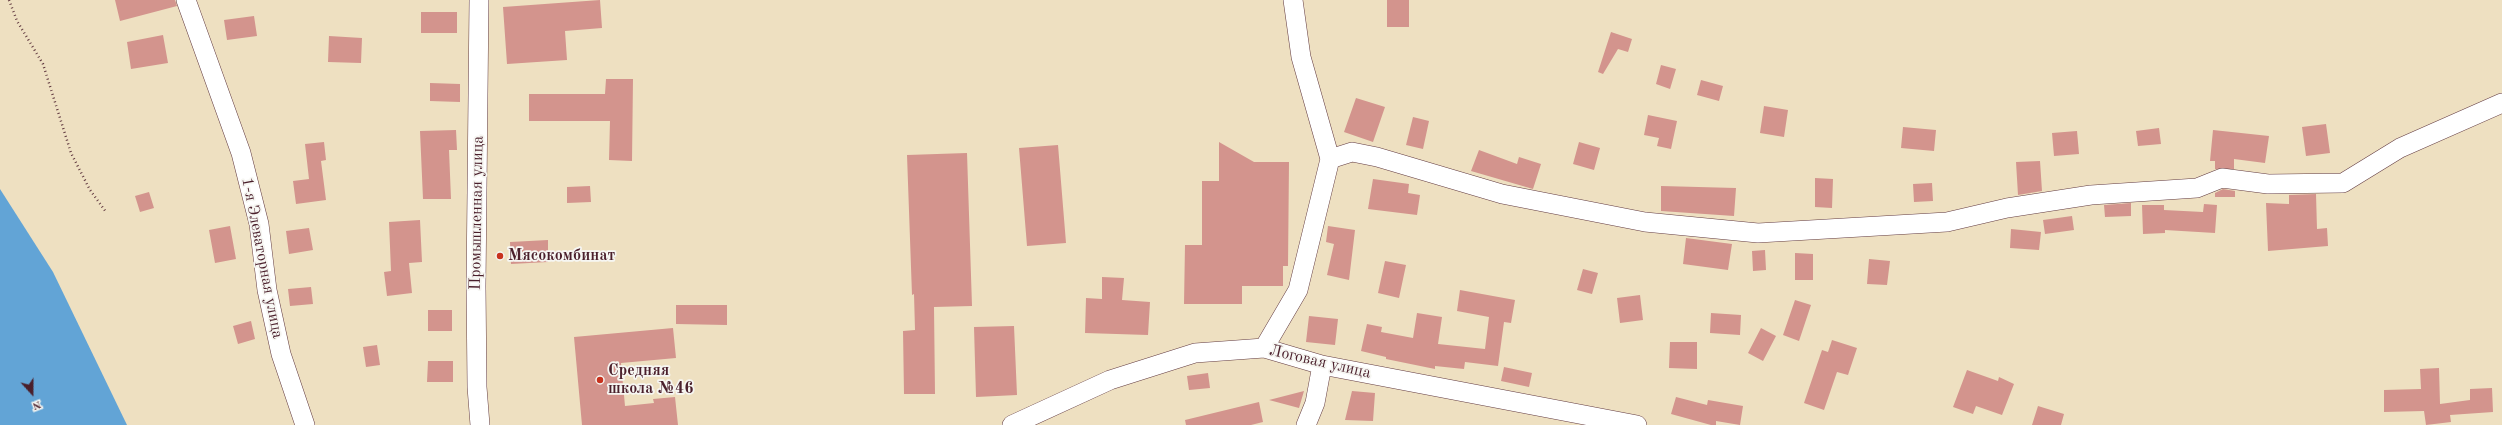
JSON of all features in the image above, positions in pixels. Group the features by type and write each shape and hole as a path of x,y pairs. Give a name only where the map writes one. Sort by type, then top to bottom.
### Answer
{"street":[{"name":"1-я Элеваторная улица","path":"186,0 241,153 260,224 267,290 281,354 305,425"},
{"name":"Промышленная улица","path":"479,0 476,301 477,387 480,425"},
{"path":"1264,348 1298,290 1330,159 1301,57 1293,0"},
{"path":"1330,159 1352,152 1377,157 1509,195 1645,222 1758,233 1948,222 2007,208 2091,195 2197,188 2222,178 2268,184 2343,183 2400,148 2502,103"},
{"name":"Логовая улица","path":"1012,425 1110,380 1195,353 1264,348 1322,365 1637,425"},
{"path":"1306,425 1315,403 1322,365"}],"path":[{"path":"9,0 17,21 43,64 71,153 90,190 106,212"}],"water":[{"path":"0,189 53,272 127,425 0,425"}],"building":[{"path":"115,0 175,0 177,6 120,21"},
{"path":"600,0 602,28 565,31 567,60 507,64 503,7"},
{"path":"1387,0 1409,0 1409,27 1387,27"},
{"path":"421,12 457,12 457,33 421,33"},
{"path":"254,16 257,36 227,40 224,20"},
{"path":"1611,32 1632,39 1628,52 1618,49 1603,74 1598,72"},
{"path":"163,35 168,63 131,69 127,42"},
{"path":"329,36 362,38 361,63 328,62"},
{"path":"1661,65 1676,69 1670,89 1656,84"},
{"path":"606,79 633,79 632,161 609,160 610,121 529,121 529,94 605,94"},
{"path":"1701,80 1723,86 1719,101 1697,95"},
{"path":"430,83 460,84 460,102 430,101"},
{"path":"1356,98 1385,107 1373,142 1344,132"},
{"path":"1764,106 1788,110 1784,137 1760,133"},
{"path":"1648,115 1677,121 1671,149 1657,146 1659,138 1644,135"},
{"path":"1413,117 1429,121 1423,149 1406,145"},
{"path":"2326,124 2330,153 2306,156 2302,127"},
{"path":"1903,127 1936,130 1934,151 1901,148"},
{"path":"2159,128 2161,144 2138,146 2136,131"},
{"path":"456,130 457,150 449,150 451,199 423,199 420,131"},
{"path":"2213,130 2269,136 2265,163 2234,159 2234,169 2215,169 2215,161 2210,161"},
{"path":"2077,131 2079,154 2054,156 2052,133"},
{"path":"324,142 326,160 321,161 326,200 296,204 293,181 309,179 305,144"},
{"path":"1219,142 1254,162 1289,162 1288,266 1283,266 1283,286 1242,286 1242,304 1184,304 1185,245 1202,245 1202,181 1219,181"},
{"path":"1579,142 1600,148 1594,170 1573,164"},
{"path":"1058,145 1066,243 1027,246 1019,148"},
{"path":"1479,150 1517,164 1519,157 1541,164 1533,189 1471,171"},
{"path":"967,153 972,306 934,307 935,394 904,394 903,331 915,330 914,294 912,295 907,155"},
{"path":"2040,161 2042,191 2018,195 2016,162"},
{"path":"1815,178 1833,179 1832,208 1815,207"},
{"path":"1373,179 1409,184 1408,193 1420,195 1417,215 1368,209"},
{"path":"1932,183 1933,201 1914,202 1913,184"},
{"path":"590,186 591,202 567,203 567,187"},
{"path":"1661,186 1736,188 1734,216 1661,211"},
{"path":"2223,189 2235,191 2235,197 2215,197 2215,193"},
{"path":"149,192 154,208 140,212 135,196"},
{"path":"2316,194 2317,229 2327,228 2328,246 2268,251 2266,203 2289,204 2289,195"},
{"path":"2131,203 2131,216 2105,217 2104,205"},
{"path":"2204,204 2217,205 2215,233 2165,230 2165,233 2143,234 2142,205 2164,205 2164,210 2203,212"},
{"path":"2072,216 2074,230 2045,234 2043,220"},
{"path":"420,220 422,262 409,263 412,293 387,296 384,272 391,271 389,222"},
{"path":"230,226 236,259 215,263 209,230"},
{"path":"1328,226 1355,230 1349,280 1327,275 1334,244 1326,242"},
{"path":"309,228 313,250 289,254 286,231"},
{"path":"2011,229 2041,232 2039,250 2010,248"},
{"path":"1686,238 1732,244 1728,270 1683,264"},
{"path":"548,240 548,262 511,264 510,242"},
{"path":"1765,250 1766,270 1753,271 1752,251"},
{"path":"1795,253 1813,254 1813,280 1795,280"},
{"path":"1869,259 1890,261 1887,285 1867,284"},
{"path":"1385,261 1406,265 1399,298 1378,293"},
{"path":"1583,269 1598,273 1592,294 1577,290"},
{"path":"1102,277 1124,278 1122,300 1150,302 1148,335 1085,333 1086,298 1102,299"},
{"path":"311,287 313,304 290,306 288,289"},
{"path":"1460,290 1515,300 1511,323 1504,322 1498,366 1465,362 1464,369 1435,366 1435,369 1386,359 1386,357 1361,351 1367,324 1382,327 1381,332 1413,338 1417,313 1442,317 1438,344 1485,349 1489,317 1457,311"},
{"path":"1640,295 1643,320 1620,323 1617,298"},
{"path":"1795,300 1811,305 1799,341 1783,335"},
{"path":"676,305 727,305 727,325 676,324"},
{"path":"428,310 452,310 452,331 428,331"},
{"path":"1711,313 1741,315 1740,335 1710,333"},
{"path":"1309,316 1338,319 1335,345 1306,342"},
{"path":"251,321 255,339 238,344 233,326"},
{"path":"1014,326 1017,395 976,397 974,327"},
{"name":"Средняя школа №46","path":"673,328 676,358 621,363 625,406 654,403 653,399 675,397 678,425 582,425 574,337"},
{"path":"1761,328 1776,336 1763,361 1748,353"},
{"path":"1832,340 1857,348 1848,375 1837,372 1824,410 1804,403 1822,350 1828,352"},
{"path":"1670,342 1697,342 1697,369 1669,368"},
{"path":"377,345 380,365 366,367 363,347"},
{"path":"428,361 453,361 453,382 427,382"},
{"path":"1504,367 1532,373 1529,387 1501,381"},
{"path":"2439,368 2440,404 2470,400 2470,389 2492,388 2493,412 2450,415 2451,422 2426,425 2424,411 2384,412 2384,390 2421,389 2420,369"},
{"path":"1967,370 1998,381 1999,377 2014,384 2002,415 1976,406 1973,414 1953,407"},
{"path":"1208,373 1210,388 1189,390 1187,376"},
{"path":"1304,391 1299,408 1269,400"},
{"path":"1352,391 1375,393 1373,421 1345,420"},
{"path":"1676,397 1707,405 1708,400 1743,406 1740,425 1716,421 1716,425 1711,425 1671,414"},
{"path":"1259,402 1263,422 1251,425 1186,425 1185,420"},
{"path":"2038,406 2064,414 2061,425 2032,425"}],"place":[{"name":"Мясокомбинат","path":"500,256"},
{"name":"Средняя школа №46","path":"600,380"}]}
